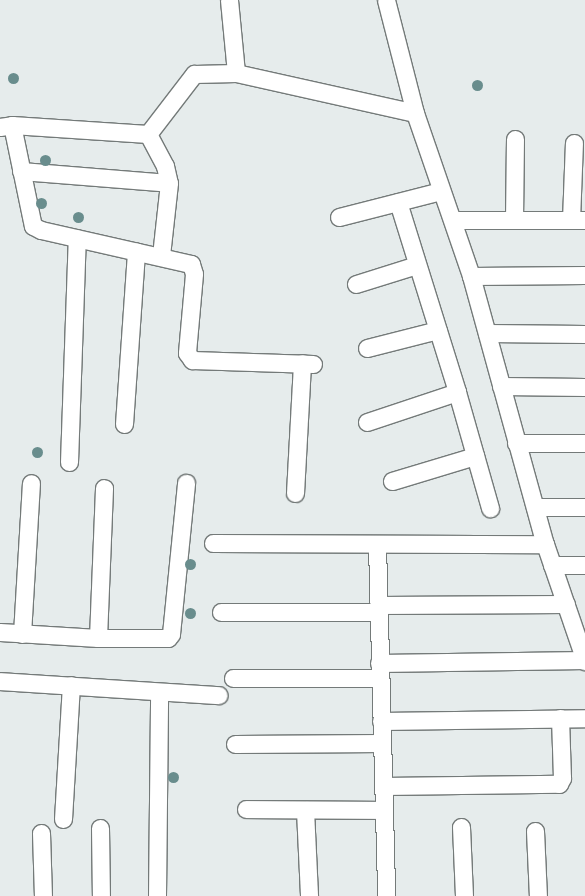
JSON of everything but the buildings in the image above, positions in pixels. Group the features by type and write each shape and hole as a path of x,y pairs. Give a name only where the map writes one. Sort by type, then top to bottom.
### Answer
{"street":[{"path":"229,0 236,73"},
{"path":"233,678 585,661 580,632 566,604 545,544 471,276 415,113 386,0"},
{"path":"148,134 192,75 236,73 415,113"},
{"path":"148,134 6,126 21,171 33,226 41,230 185,261 194,269 187,353 192,360 307,364 295,493"},
{"path":"148,134 165,166 169,183 161,256"},
{"path":"514,220 515,139"},
{"path":"453,220 578,220 574,143"},
{"path":"21,171 169,183"},
{"path":"339,217 441,191"},
{"path":"398,202 457,392 490,508"},
{"path":"69,462 78,238"},
{"path":"124,424 136,251"},
{"path":"356,284 417,265"},
{"path":"471,276 585,275"},
{"path":"367,348 438,330"},
{"path":"487,334 585,334"},
{"path":"501,386 585,387"},
{"path":"367,422 457,392"},
{"path":"516,443 585,443"},
{"path":"392,481 475,456"},
{"path":"22,634 31,483"},
{"path":"0,632 98,638 168,638 170,634 186,483"},
{"path":"98,638 104,488"},
{"path":"535,507 585,507"},
{"path":"213,543 545,544"},
{"path":"377,544 386,896"},
{"path":"552,565 585,565"},
{"path":"221,612 566,604"},
{"path":"0,681 219,695"},
{"path":"63,819 71,685"},
{"path":"157,896 159,692"},
{"path":"383,786 559,784 562,778 560,718"},
{"path":"381,721 585,718"},
{"path":"235,744 382,743"},
{"path":"246,809 383,810"},
{"path":"305,810 309,896"},
{"path":"461,827 464,896"},
{"path":"100,828 101,896"},
{"path":"535,831 538,896"},
{"path":"41,833 43,896"}]}
